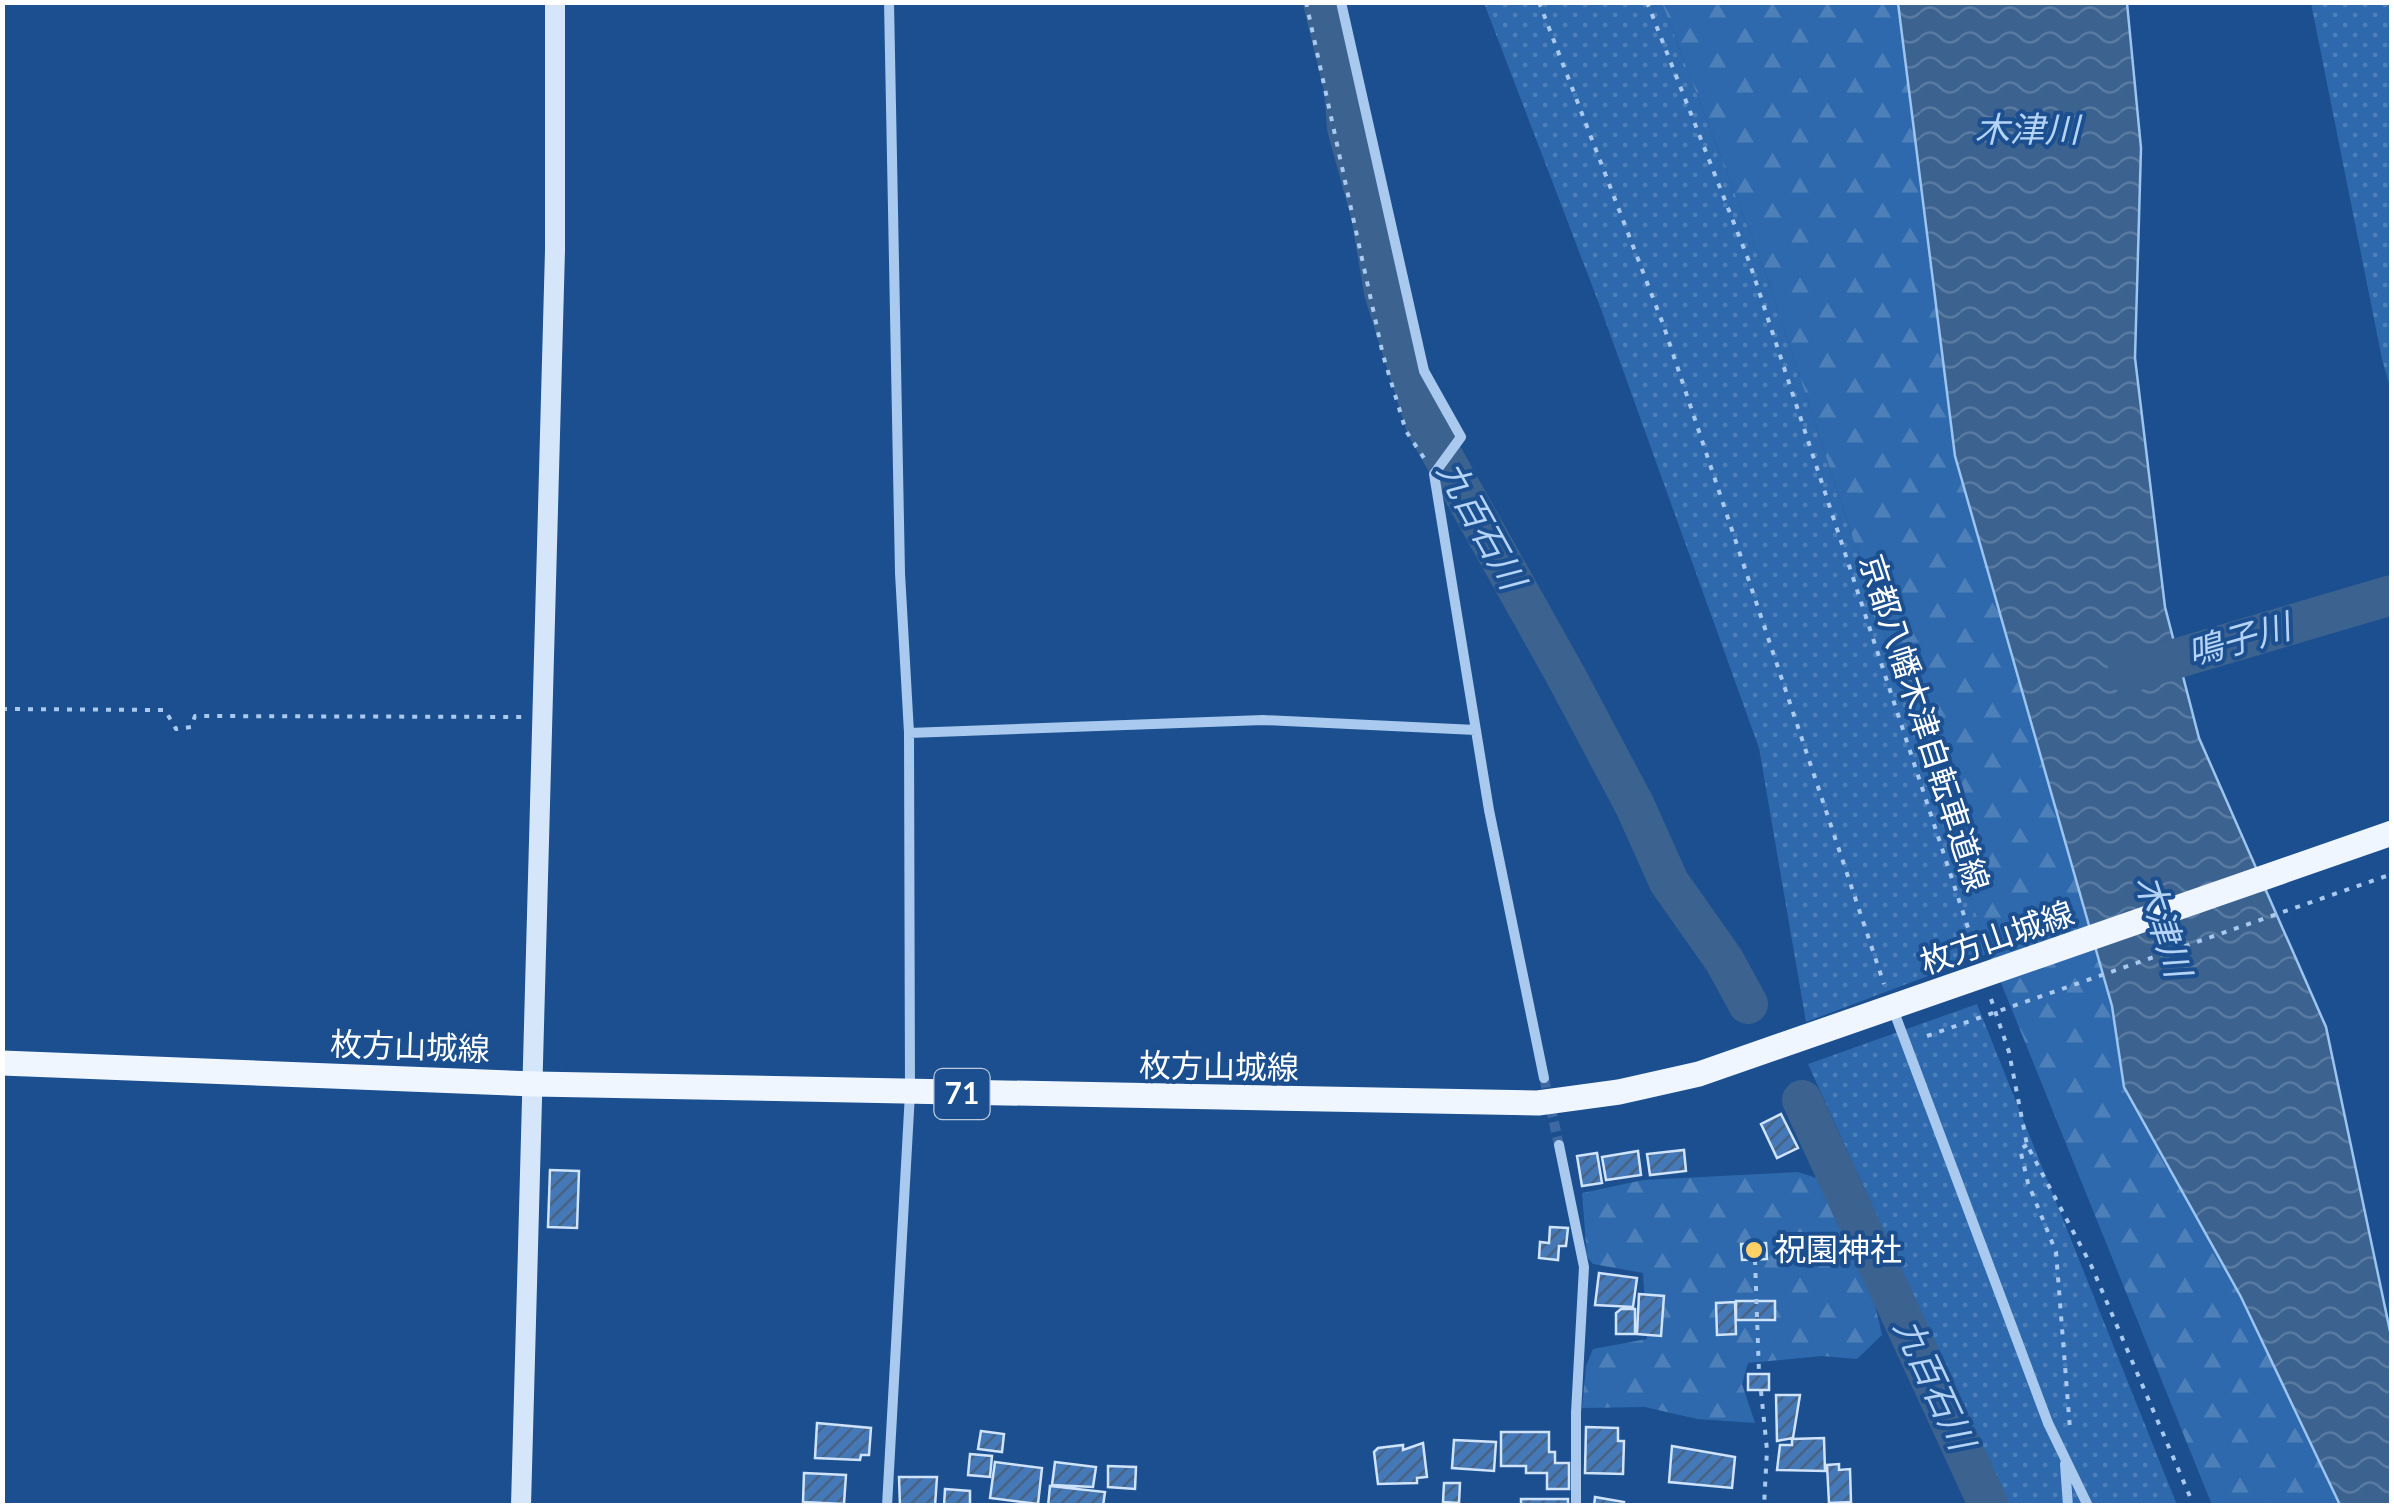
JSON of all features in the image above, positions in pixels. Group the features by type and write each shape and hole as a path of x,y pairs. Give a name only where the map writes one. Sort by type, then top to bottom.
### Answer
{"main road":[{"name":"枚方山城線","path":"2,1063 536,1084 1538,1103 1619,1092 1699,1074 2392,834"}],"street":[{"path":"522,1506 555,250 555,2"},
{"path":"887,1506 910,1092 909,733 900,573 888,2"},
{"path":"1340,2 1424,371 1461,437 1434,474 1476,730 1544,1078"},
{"path":"909,733 1263,720 1476,730"},
{"path":"1901,1006 2064,1458 2088,1506"},
{"path":"1559,1145 1584,1267 1576,1413 1576,1506"},
{"path":"2064,1458 2068,1506"}],"path":[{"path":"1306,2 1383,356 1406,431 1434,474"},
{"path":"1540,2 1663,324 1901,1006"},
{"name":"京都八幡木津自転車道線","path":"1647,2 1750,264 1978,958"},
{"path":"2,709 165,710 176,729 191,727 195,716 542,717"},
{"path":"1926,1036 2392,874"},
{"path":"1990,996 2009,1052 2027,1145 2090,1265 2194,1506"},
{"path":"2027,1145 2020,1149 2028,1183 2056,1252 2071,1422 2064,1458"},
{"path":"1756,1260 1759,1374"},
{"path":"1761,1391 1766,1450 1764,1506"}],"green space":[{"path":"1484,3 1662,3 1767,277 1989,953 1806,1022 1759,748 1601,309"},
{"path":"1662,3 1898,3 1955,456 2112,1006 2124,1087 2241,1297 2340,1505 2212,1505 1989,953 1767,277"},
{"path":"2311,3 2391,3 2391,391 2382,359"},
{"path":"1977,1004 2177,1505 2008,1505 1808,1064"},
{"path":"1798,1172 1824,1182 1835,1195 1860,1256 1882,1335 1857,1359 1822,1356 1748,1363 1742,1384 1755,1423 1697,1419 1645,1407 1582,1408 1586,1366 1593,1349 1647,1339 1643,1273 1593,1264 1587,1257 1582,1193 1643,1180"}],"water":[{"name":"木津川","path":"1898,3 2127,3 2141,148 2135,358 2165,607 2199,738 2326,1027 2391,1336 2391,1505 2340,1505 2241,1297 2124,1087 2112,1006 1955,456"}],"building":[{"path":"1781,1114 1798,1148 1777,1158 1761,1124"},
{"path":"1684,1150 1686,1171 1650,1175 1647,1154"},
{"path":"1638,1151 1641,1175 1606,1180 1602,1157"},
{"path":"1597,1153 1602,1183 1582,1186 1577,1156"},
{"path":"550,1170 579,1171 577,1228 548,1227"},
{"path":"1550,1227 1568,1228 1566,1246 1559,1246 1558,1260 1539,1258 1540,1242 1549,1243"},
{"path":"1766,1243 1767,1259 1742,1260 1741,1244"},
{"path":"1599,1273 1637,1278 1633,1307 1595,1305"},
{"path":"1639,1294 1664,1296 1661,1336 1637,1334"},
{"path":"1736,1301 1775,1301 1775,1320 1736,1320"},
{"path":"1735,1302 1736,1334 1717,1335 1716,1303"},
{"path":"1635,1309 1635,1334 1616,1334 1616,1313"},
{"path":"1748,1374 1769,1374 1769,1390 1748,1390"},
{"path":"1776,1395 1800,1395 1793,1438 1777,1441"},
{"path":"817,1423 871,1428 869,1455 861,1455 860,1460 815,1458"},
{"path":"1586,1427 1618,1428 1618,1441 1624,1441 1623,1474 1585,1473"},
{"path":"981,1431 1004,1434 1002,1452 978,1449"},
{"path":"1501,1432 1549,1432 1549,1452 1555,1452 1555,1463 1569,1463 1569,1489 1547,1489 1547,1473 1526,1473 1526,1466 1501,1466"},
{"path":"1824,1438 1825,1471 1777,1470 1780,1445 1792,1445 1792,1439"},
{"path":"1454,1440 1496,1442 1494,1471 1452,1468"},
{"path":"1423,1443 1427,1477 1417,1478 1417,1483 1378,1484 1374,1452 1378,1448 1403,1445 1403,1450"},
{"path":"1672,1446 1735,1457 1732,1488 1669,1482"},
{"path":"970,1454 992,1456 990,1477 968,1475"},
{"path":"995,1462 1042,1468 1038,1504 990,1498"},
{"path":"1055,1462 1096,1467 1093,1487 1052,1485"},
{"path":"1839,1464 1839,1470 1850,1469 1851,1502 1829,1503 1827,1465"},
{"path":"1108,1466 1136,1467 1135,1489 1108,1487"},
{"path":"804,1473 846,1475 844,1504 803,1502"},
{"path":"899,1477 937,1477 935,1506 900,1506"},
{"path":"1444,1483 1460,1483 1459,1503 1443,1502"},
{"path":"1050,1486 1105,1492 1103,1506 1048,1506"},
{"path":"945,1489 970,1491 970,1506 944,1506"},
{"path":"1595,1497 1624,1502 1624,1506 1594,1506"},
{"path":"1521,1499 1568,1499 1568,1506 1521,1506"}],"waterway":[{"name":"九百石川","path":"1323,2 1344,89 1347,128 1371,215 1384,292 1426,426 1566,676 1635,806 1669,882 1724,960 1748,1004"},
{"name":"鳴子川","path":"2127,673 2392,595"},
{"name":"九百石川","path":"1802,1100 1989,1506"}],"tunnel":[{"path":"1544,1078 1559,1145"}],"place":[{"name":"祝園神社","path":"1754,1250"}]}
